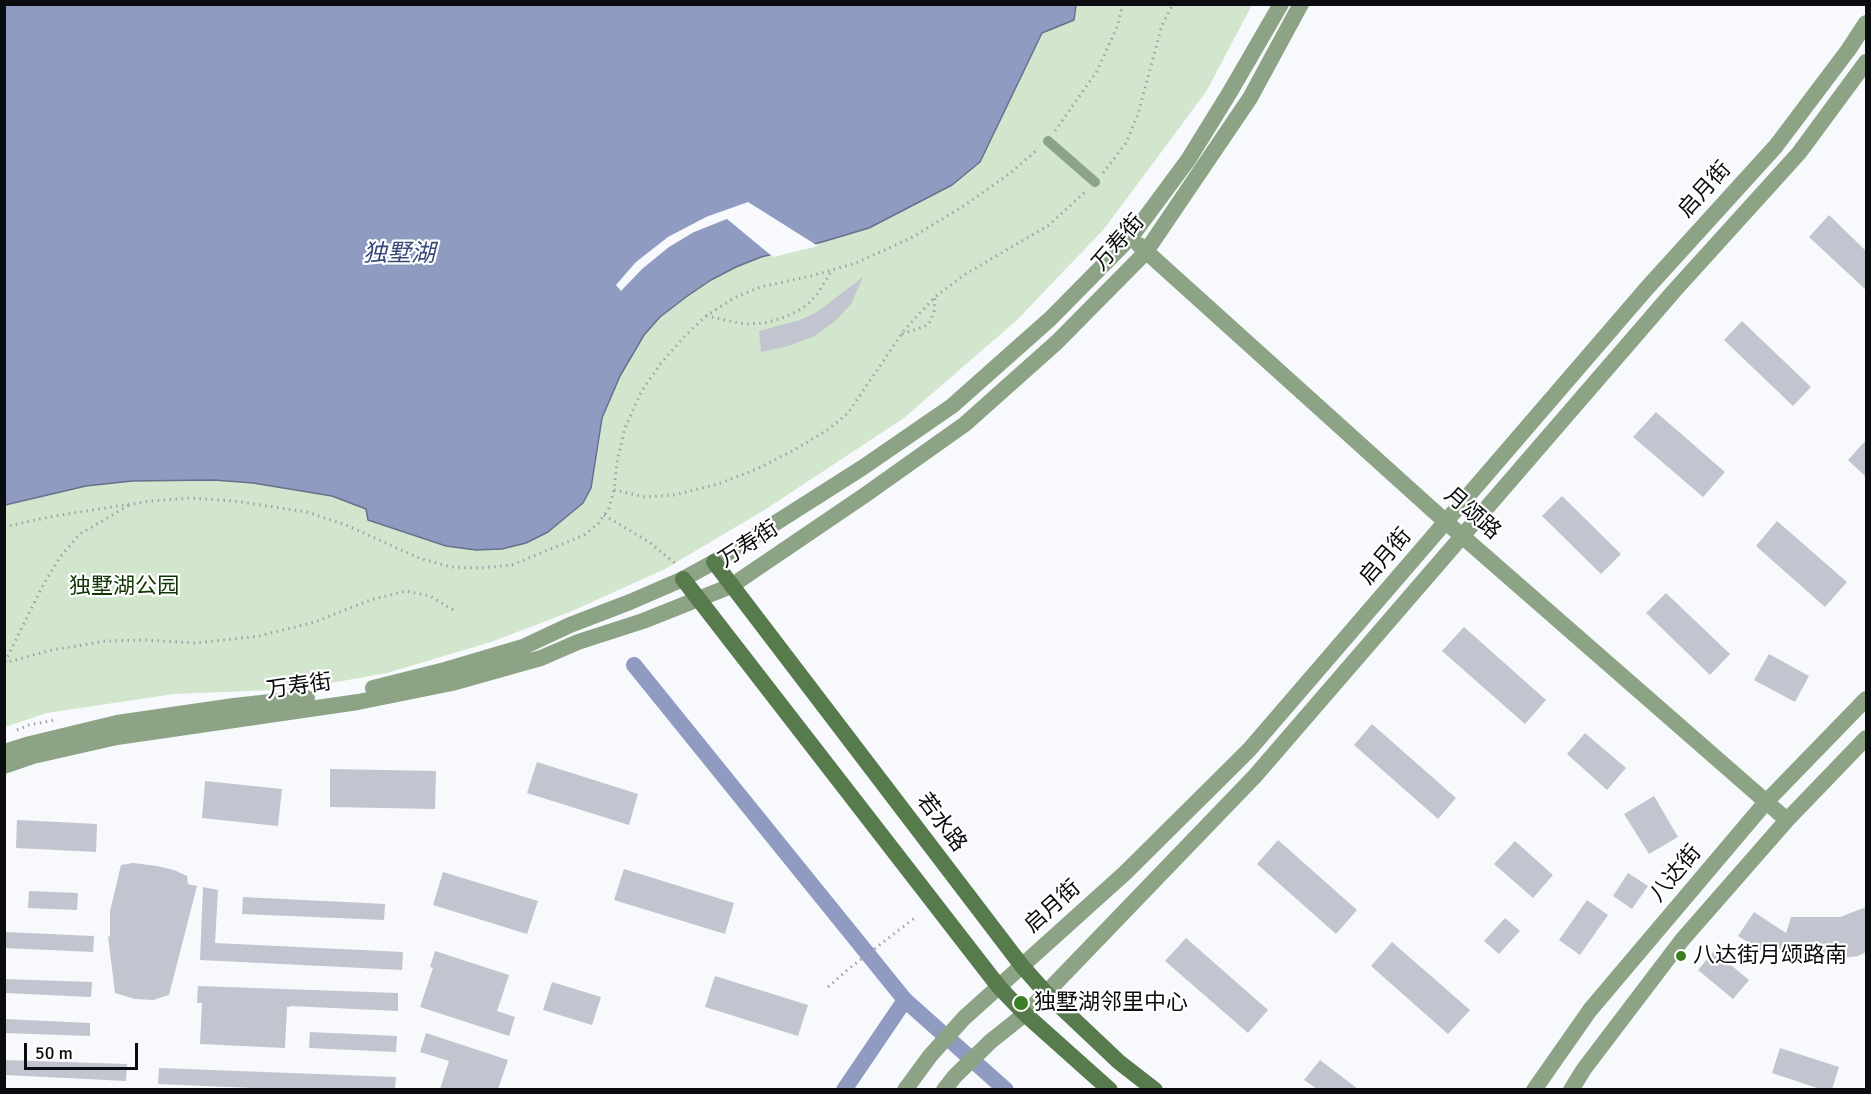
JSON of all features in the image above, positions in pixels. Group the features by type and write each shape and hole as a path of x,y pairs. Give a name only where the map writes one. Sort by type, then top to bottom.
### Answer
{"main road":[{"name":"若水路","path":"714,562 1022,966 1046,993 1119,1062 1155,1089"},
{"path":"685,577 699,599 999,987 1025,1014 1110,1089"}],"street":[{"name":"万寿街","path":"4,752 26,744 117,723 234,706 352,693 445,670 523,647 570,625 630,602 714,562 861,468 952,406 1050,319 1131,237 1188,160 1281,4"},
{"name":"万寿街","path":"4,766 33,756 117,737 358,702 452,683 541,658 731,586 965,424 1057,342 1145,253 1250,98 1301,4"},
{"name":"启月街","path":"904,1089 964,1018 1125,873 1249,750 1647,288 1776,146 1866,23"},
{"name":"启月街","path":"944,1089 991,1041 1025,1014 1046,993 1255,776 1674,291 1800,153 1866,62"},
{"path":"1048,141 1095,182"},
{"name":"月颂路","path":"1131,237 1145,253 1446,522 1786,820"},
{"name":"八达街","path":"1534,1089 1590,1010 1766,802 1866,699"},
{"path":"1571,1089 1682,940 1786,820 1866,738"}],"path":[{"path":"4,528 54,516 133,503 190,498 234,501 307,512 346,525 419,558 451,567 480,568 512,565 584,535 598,524 609,508 625,429 641,392 661,363 685,336 706,316 734,298 760,287 856,263 911,238 962,207 1009,174 1048,141 1097,71 1117,27 1123,4"},
{"path":"614,490 645,497 674,495 718,484 757,469 796,449 829,429 848,413 902,334 935,297 964,275 1049,225 1103,175 1125,143 1138,114 1162,26 1173,4"},
{"path":"706,316 744,324 764,323 782,318 808,304 833,270"},
{"path":"902,334 929,324 934,313 935,297"},
{"path":"5,662 60,557 80,534 133,503"},
{"path":"604,514 649,542 671,559 685,577"},
{"path":"5,662 52,650 107,641 145,640 196,643 260,636 315,621 370,600 406,591 430,596 455,611"},
{"path":"828,987 917,916"}],"green space":[{"name":"独墅湖公园","path":"1076,5 1252,5 1206,92 1104,229 1017,320 904,418 766,509 665,569 570,612 491,642 387,673 298,689 174,694 47,713 5,727 5,495 119,473 591,488 602,418 610,396 631,355 660,317 711,280 736,267 761,257 869,228 952,185 980,162 1042,33 1074,20"}],"water":[{"name":"独墅湖","path":"4,5 1076,5 1074,20 1042,33 980,162 952,185 869,228 761,257 736,267 711,280 660,317 644,335 620,376 602,418 591,488 583,503 548,532 526,543 502,549 476,550 446,546 368,520 366,509 332,496 253,483 214,480 132,481 86,486 5,505"}],"pier":[{"path":"748,202 818,246 773,257 727,219 694,232 669,247 642,269 621,291 616,285 636,262 668,237 706,217"}],"building":[{"path":"1829,215 1866,251 1866,290 1809,237"},
{"path":"863,277 851,304 836,320 815,336 788,346 761,352 759,331 800,320 817,312"},
{"path":"1742,321 1811,387 1793,406 1724,340"},
{"path":"1656,412 1725,472 1703,497 1633,437"},
{"path":"1866,440 1866,477 1848,460"},
{"path":"1562,496 1621,554 1601,574 1542,516"},
{"path":"1777,521 1847,582 1825,607 1756,546"},
{"path":"1666,593 1730,654 1710,675 1646,613"},
{"path":"1464,627 1546,700 1525,724 1442,651"},
{"path":"1769,654 1809,676 1795,702 1754,680"},
{"path":"1372,724 1456,798 1438,819 1354,745"},
{"path":"1585,733 1626,768 1607,790 1567,754"},
{"path":"537,762 638,794 629,825 527,793"},
{"path":"330,769 436,771 435,809 330,807"},
{"path":"205,781 282,789 278,826 202,818"},
{"path":"1654,796 1678,837 1649,854 1624,814"},
{"path":"17,820 97,824 96,852 16,848"},
{"path":"1278,840 1357,910 1336,934 1257,864"},
{"path":"1515,841 1553,875 1533,898 1494,864"},
{"path":"133,863 174,870 187,876 188,884 197,886 169,995 153,1000 135,999 115,993 108,936 110,937 110,911 121,865"},
{"path":"624,869 734,903 725,934 614,900"},
{"path":"443,872 538,901 527,934 433,905"},
{"path":"1628,873 1648,886 1632,909 1613,896"},
{"path":"203,887 218,890 215,943 403,952 402,970 200,960"},
{"path":"29,891 78,893 77,910 28,908"},
{"path":"243,897 385,904 384,920 242,914"},
{"path":"1587,900 1608,915 1580,955 1559,940"},
{"path":"1866,907 1866,952 1858,956 1829,960 1829,953 1796,952 1769,946 1765,953 1738,936 1754,912 1786,933 1791,917 1840,917"},
{"path":"1505,918 1520,931 1499,954 1484,941"},
{"path":"4,932 94,936 93,952 4,948"},
{"path":"1186,938 1268,1010 1248,1033 1165,961"},
{"path":"1392,942 1470,1010 1448,1034 1371,966"},
{"path":"435,951 509,975 497,1011 515,1017 509,1036 420,1007 433,968 430,967"},
{"path":"1714,951 1749,980 1733,999 1698,970"},
{"path":"715,976 808,1005 798,1036 705,1007"},
{"path":"4,979 92,982 91,997 4,993"},
{"path":"552,982 601,997 592,1025 543,1010"},
{"path":"198,986 398,993 398,1011 290,1006 287,1007 285,1048 200,1044 202,1003 197,1003"},
{"path":"4,1019 90,1023 90,1036 4,1033"},
{"path":"310,1032 397,1036 396,1052 309,1048"},
{"path":"426,1033 508,1060 498,1089 440,1089 449,1061 420,1052"},
{"path":"1780,1048 1839,1067 1832,1089 1820,1089 1772,1073"},
{"path":"4,1060 127,1064 126,1081 4,1075"},
{"path":"1320,1060 1358,1089 1317,1089 1304,1080"},
{"path":"159,1068 396,1077 395,1089 276,1089 158,1084"}],"waterway":[{"path":"634,665 905,1000 1006,1090"},
{"path":"844,1090 905,1000"}],"place":[{"name":"八达街月颂路南","path":"1681,956"},
{"name":"独墅湖邻里中心","path":"1021,1003"}]}
